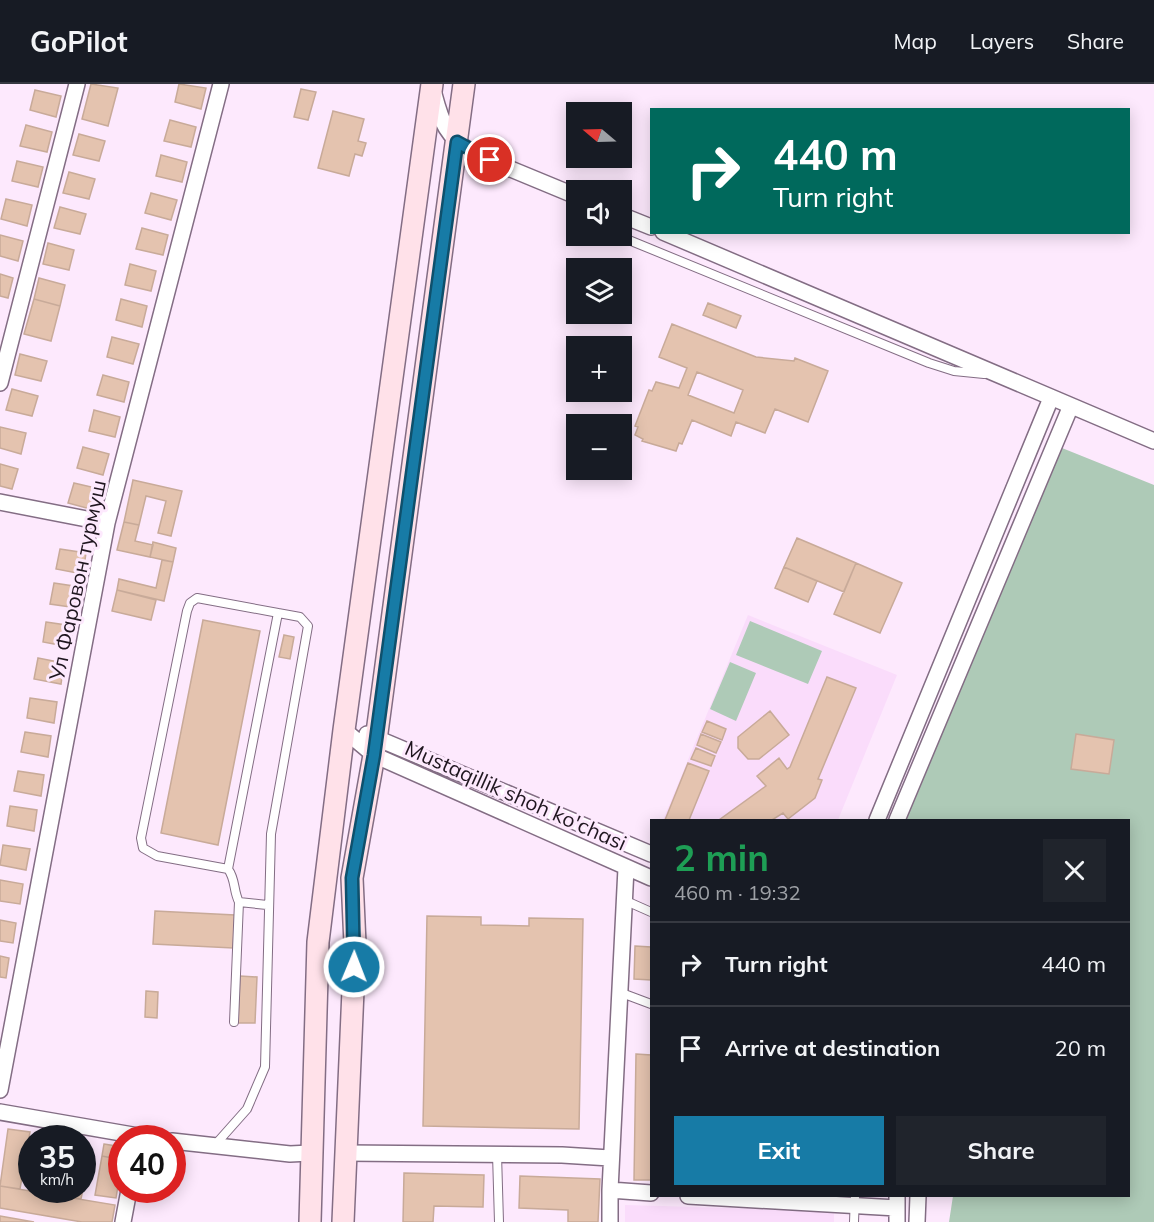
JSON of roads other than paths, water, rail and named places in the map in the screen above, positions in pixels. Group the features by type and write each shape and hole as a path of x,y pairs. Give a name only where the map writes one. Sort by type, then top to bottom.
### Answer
{"street":[{"path":"0,383 77,84"},
{"name":"Ул Фаровон турмуш","path":"0,1090 107,524 221,84"},
{"path":"343,1222 354,944 352,878 375,745 464,84"},
{"path":"432,85 443,126 457,142 472,153 566,192"},
{"path":"310,1222 310,1153 318,942 344,730 432,85"},
{"path":"632,219 650,227"},
{"path":"668,234 1070,408 1154,441"},
{"path":"877,819 1051,398"},
{"path":"897,819 1070,408"},
{"path":"0,502 107,524"},
{"name":"Mustaqillik shoh ko'chasi","path":"344,730 650,878"},
{"name":"Mustaqillik shoh ko'chasi","path":"375,745 650,854"},
{"path":"336,792 352,790 362,799 364,809"},
{"path":"610,1222 610,1158 626,868"},
{"path":"0,1112 108,1132"},
{"path":"186,1143 290,1154 310,1153"},
{"path":"345,1153 497,1154 610,1158"},
{"path":"610,1190 650,1193"},
{"path":"733,1197 855,1200 897,1208"},
{"path":"917,1222 918,1197"},
{"path":"123,1222 127,1203"}],"lane":[{"path":"632,241 929,363 954,370 997,375"},
{"path":"214,1146 247,1109 264,1067 270,834 308,626 300,617 197,598 190,603 141,838 143,848 148,854 228,869 235,878 234,893 239,902 234,1022"},
{"path":"228,869 278,613"},
{"path":"624,900 650,912"},
{"path":"239,902 267,905"},
{"path":"619,992 650,1004"},
{"path":"497,1154 499,1222"},
{"path":"854,1222 855,1200"}]}
